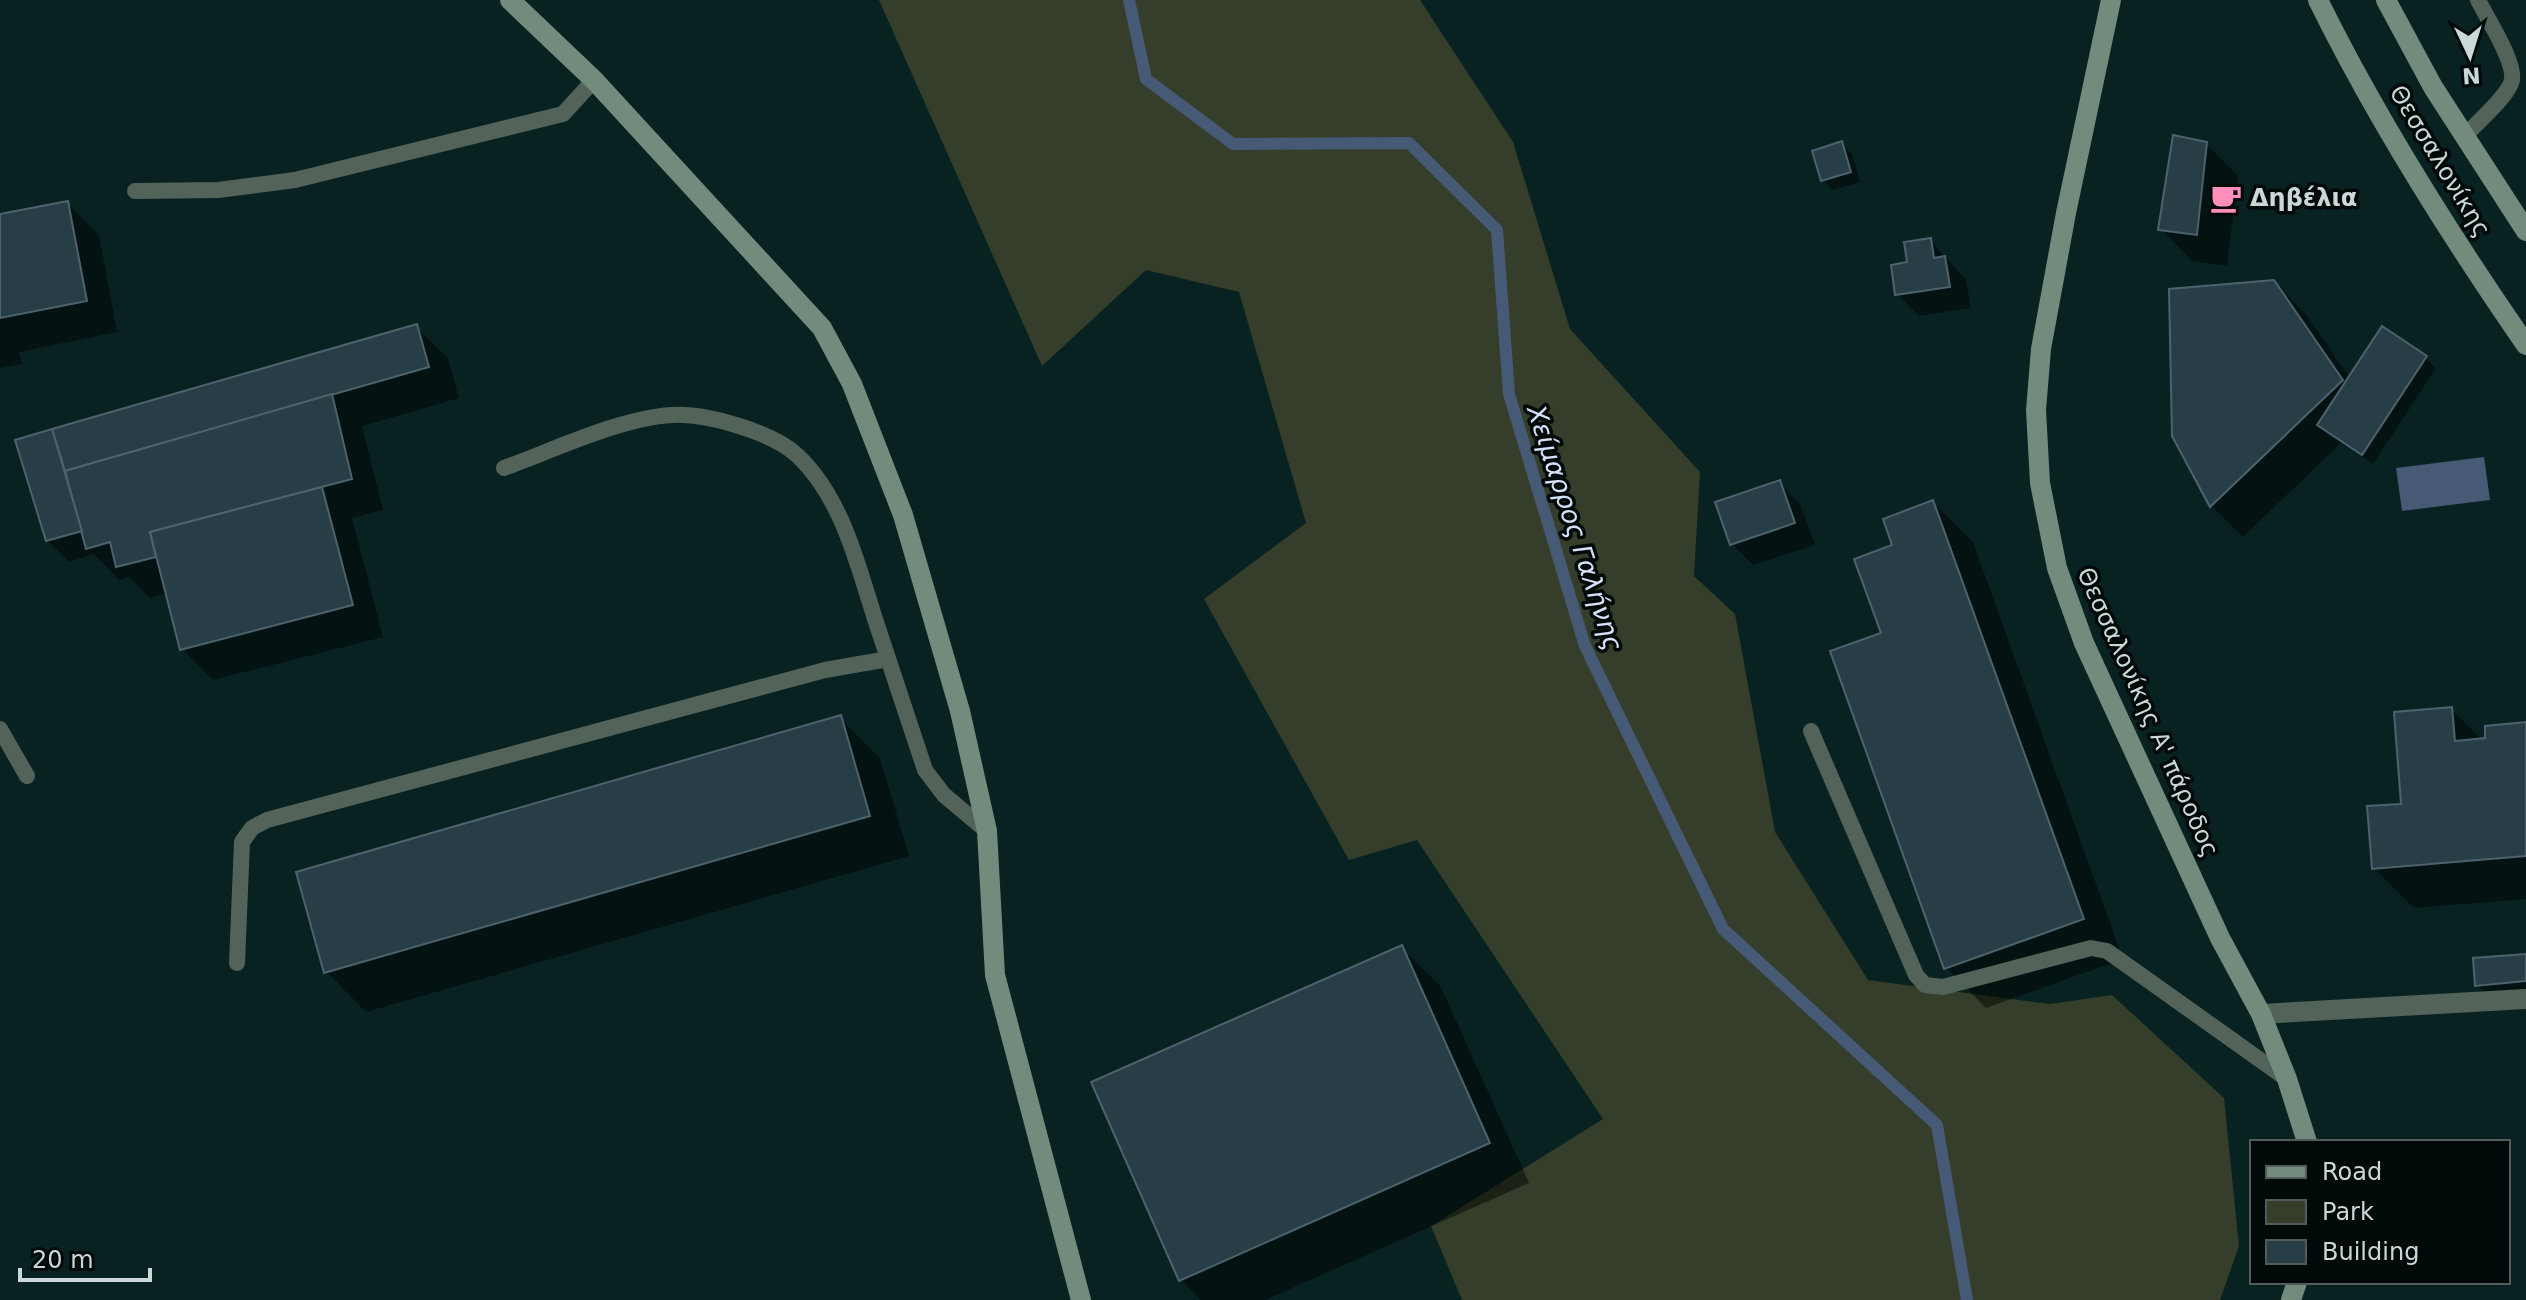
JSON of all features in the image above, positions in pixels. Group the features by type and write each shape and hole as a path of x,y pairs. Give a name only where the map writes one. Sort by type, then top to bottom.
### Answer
{"street":[{"path":"510,0 594,80 822,328 852,384 903,515 960,711 987,831 995,975 1081,1300"},
{"name":"Θεσσαλονίκης Α' πάροδος","path":"2111,0 2041,349 2036,410 2040,483 2057,568 2084,643 2220,938 2261,1014 2287,1079 2306,1140"},
{"name":"Θεσσαλονίκης","path":"2318,0 2396,144 2526,345"},
{"name":"Θεσσαλονίκης","path":"2386,0 2433,87 2526,231"},
{"path":"2261,1014 2526,999"}],"lane":[{"path":"2464,137 2512,81 2511,66 2478,0"},
{"path":"135,191 218,190 295,180 563,114 594,80"},
{"path":"504,468 633,421 673,414 720,419 761,434 796,453 821,483 847,534 925,770 944,795 987,831"},
{"path":"237,963 242,842 252,828 267,820 825,670 888,659"},
{"path":"0,729 27,776"},
{"path":"1811,731 1916,975 1925,985 1943,987 2091,948 2107,951 2287,1079"}],"green space":[{"path":"879,0 1420,0 1513,142 1570,329 1700,472 1694,576 1735,614 1775,832 1868,980 2050,1004 2112,995 2224,1098 2239,1246 2220,1300 1462,1300 1431,1226 1603,1119 1417,840 1349,860 1204,599 1306,523 1239,292 1146,270 1042,366"}],"water":[{"path":"2484,457 2490,500 2402,511 2396,468"}],"building":[{"path":"2173,135 2207,142 2197,235 2158,230"},
{"path":"1842,141 1851,172 1821,181 1812,151"},
{"path":"68,201 87,301 0,318 0,214"},
{"path":"1931,238 1934,258 1945,256 1950,287 1895,295 1891,265 1907,262 1904,242"},
{"path":"2274,280 2343,380 2210,507 2172,436 2169,289"},
{"path":"417,324 429,367 65,471 52,429"},
{"path":"2382,326 2427,356 2362,455 2317,425"},
{"path":"332,394 352,479 150,532 156,557 116,567 110,542 86,549 65,471"},
{"path":"52,429 82,531 46,541 15,440"},
{"path":"1780,480 1795,523 1730,545 1715,502"},
{"path":"322,487 353,605 180,650 150,532"},
{"path":"1933,500 2084,919 1944,969 1830,651 1881,633 1854,559 1892,545 1883,519"},
{"path":"2452,707 2455,741 2485,738 2485,726 2526,722 2526,856 2372,869 2367,806 2401,804 2394,712"},
{"path":"841,715 870,816 324,973 296,872"},
{"path":"1402,945 1490,1143 1179,1281 1091,1082"},
{"path":"2526,954 2526,981 2475,986 2473,958"}],"waterway":[{"name":"Χείμαρρος Γαλήνης","path":"1129,0 1146,79 1233,144 1409,143 1497,230 1509,394 1585,646 1723,929 1937,1125 1967,1300"}],"place":[{"name":"Δηβέλια","path":"2226,198"}]}
